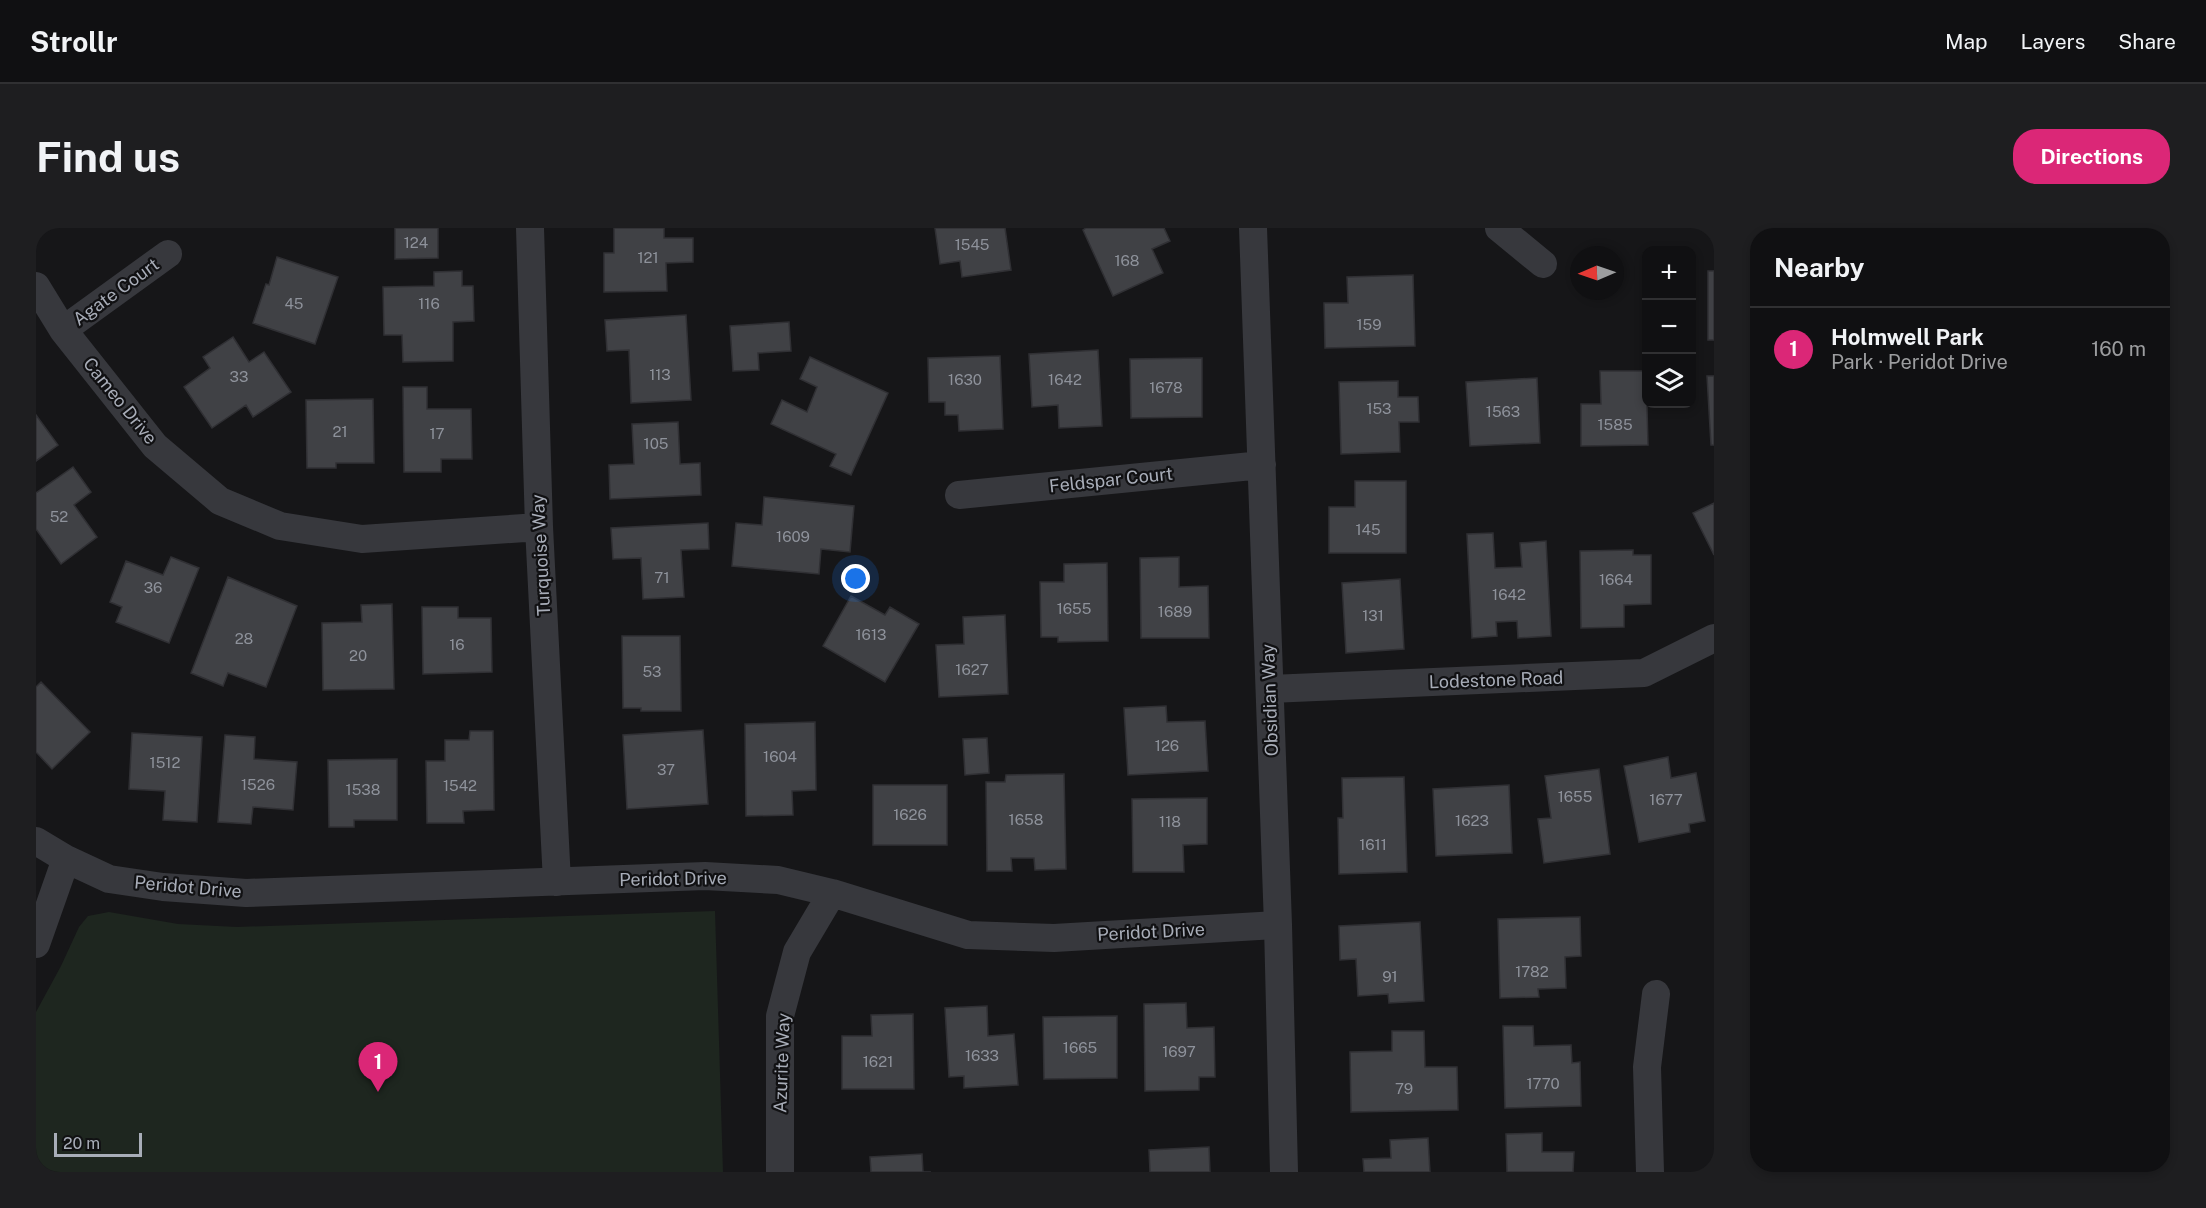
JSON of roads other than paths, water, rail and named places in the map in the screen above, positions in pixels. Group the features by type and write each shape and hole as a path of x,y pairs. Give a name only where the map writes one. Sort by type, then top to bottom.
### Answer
{"street":[{"name":"Turquoise Way","path":"530,228 539,527 557,882"},
{"path":"1498,228 1543,264"},
{"name":"Obsidian Way","path":"1256,229 1284,1172"},
{"name":"Agate Court","path":"63,330 168,254"},
{"name":"Cameo Drive","path":"36,286 63,330 155,446 220,501 280,526 362,539 539,527"},
{"name":"Feldspar Court","path":"959,495 1262,465"},
{"name":"Lodestone Road","path":"1270,689 1644,673 1714,638"},
{"name":"Peridot Drive","path":"36,841 66,859 109,879 163,887 246,893 705,876 778,880 832,893 969,935 1054,938 1278,925"},
{"path":"36,944 66,859"},
{"name":"Azurite Way","path":"780,1172 780,1016 797,952 832,893"},
{"path":"1650,1172 1647,1067 1656,994"}],"place":[{"name":"Holmwell Park","path":"378,1092"}]}
